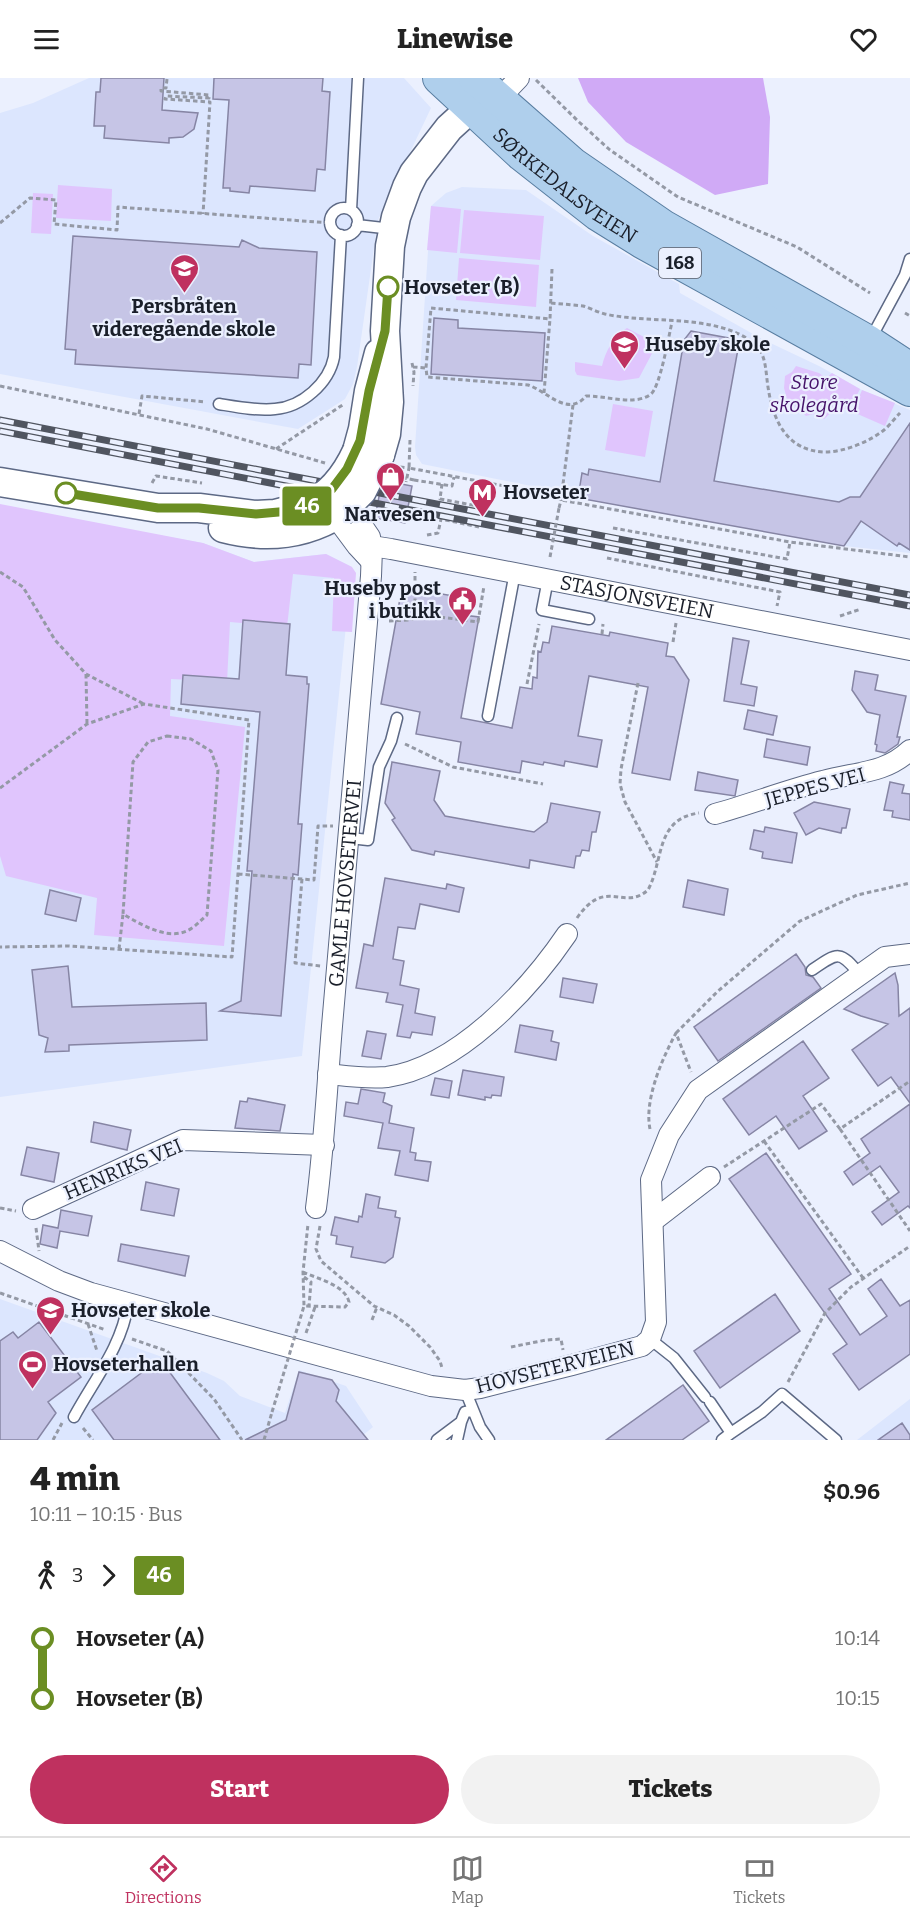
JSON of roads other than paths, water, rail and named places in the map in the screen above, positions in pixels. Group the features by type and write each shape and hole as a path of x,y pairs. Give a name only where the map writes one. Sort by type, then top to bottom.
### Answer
{"main road":[{"name":"SØRKEDALSVEIEN","path":"439,78 489,88 522,155 597,214 642,242 862,351 910,368"},
{"name":"SØRKEDALSVEIEN","path":"862,351 909,400"}],"street":[{"path":"332,509 340,480 375,460 363,429 369,391 385,331 393,229 400,203 414,173 449,128 489,88"},
{"path":"0,482 158,508 199,508 256,514 332,509"},
{"path":"332,509 369,554"},
{"name":"STASJONSVEIEN","path":"369,554 384,548 910,650"},
{"name":"GAMLE HOVSETERVEI","path":"316,1208 324,1145 344,832 371,576 369,554"},
{"name":"JEPPES VEI","path":"715,814 825,780 872,772 895,762 910,750"},
{"path":"328,1074 350,1077 386,1077 410,1072 438,1059 465,1041 515,999 548,962 567,934"},
{"name":"HOVSETERVEIEN","path":"0,1251 74,1287 128,1304 431,1386 459,1390 565,1367 642,1346 650,1339 656,1322 651,1180 669,1135 698,1090 885,957 910,954"},
{"name":"HENRIKS VEI","path":"33,1209 183,1140 324,1145"},
{"path":"653,1221 710,1177"}],"lane":[{"path":"351,210 339,209 334,212 330,223 332,228 341,235 352,233 358,219 351,210 358,78"},
{"path":"357,225 393,229"},
{"path":"219,404 276,409 293,404 321,384 334,357 341,235"},
{"path":"862,351 905,275 910,259"},
{"path":"488,716 515,572"},
{"path":"548,579 542,610 589,619"},
{"path":"344,832 368,840 379,767 391,741 397,718"},
{"path":"812,970 834,956 841,956 848,960 860,975"},
{"path":"74,1417 113,1352 128,1304"},
{"path":"650,1339 674,1358 707,1400 726,1437 762,1412 782,1394 836,1440"},
{"path":"459,1390 489,1440"},
{"path":"457,1440 465,1412 472,1411"},
{"path":"437,1440 461,1422"}],"railway":[{"path":"0,420 910,595"},
{"path":"0,431 910,606"}],"place":[{"name":"Hovseter (B)","path":"388,287"},
{"name":"Persbråten videregående skole","path":"184,294"},
{"name":"Huseby skole","path":"624,370"},
{"name":"Narvesen","path":"390,502"},
{"name":"Hovseter","path":"482,518"},
{"name":"Huseby post i butikk","path":"462,626"},
{"name":"Hovseter skole","path":"50,1336"},
{"name":"Hovseterhallen","path":"32,1390"}],"park label":[{"name":"Store skolegård","path":"814,394"}]}
